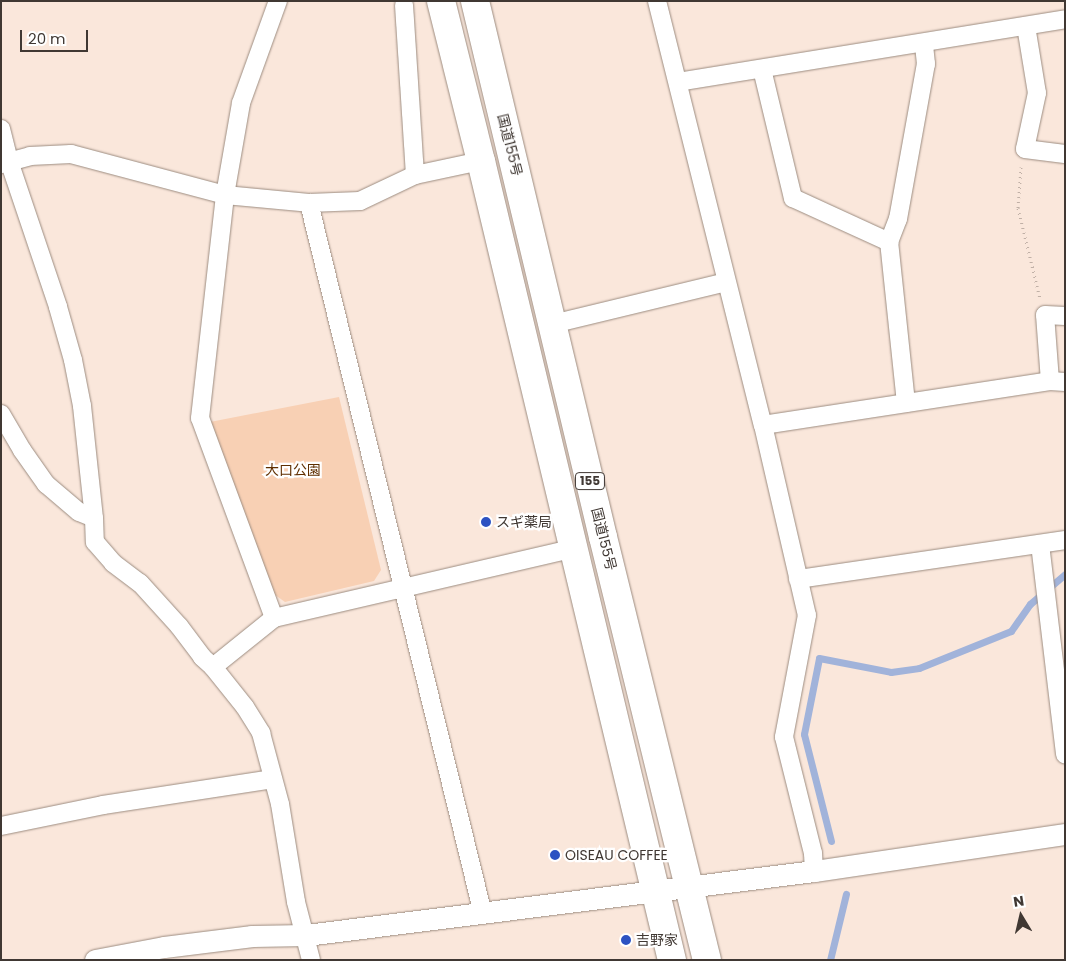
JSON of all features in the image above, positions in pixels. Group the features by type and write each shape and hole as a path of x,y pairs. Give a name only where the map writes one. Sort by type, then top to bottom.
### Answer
{"highway":[{"name":"155","path":"441,1 482,161 672,960"},
{"name":"国道155号","path":"475,1 707,960"}],"street":[{"path":"274,618 200,418 226,195 241,103 278,1"},
{"path":"657,1 763,424 807,615 784,737 813,853 814,871"},
{"path":"404,5 415,175"},
{"path":"678,82 924,44 1065,19"},
{"path":"1026,26 1036,94 1025,149 1065,154"},
{"path":"906,403 889,242 898,219 926,64 924,44"},
{"path":"762,69 793,198 889,242"},
{"path":"1,129 5,162 58,307 73,360 82,406 94,518 94,542 113,563 140,583 179,626 202,657 213,667 245,707 261,733 280,804 296,902 311,960"},
{"path":"5,162 30,156 72,154 226,195 309,203 360,201 415,175 482,161"},
{"path":"309,203 483,914"},
{"path":"553,324 726,282"},
{"path":"763,424 1057,381 1045,315 1065,316"},
{"path":"1,414 22,450 46,484 79,512 94,518"},
{"path":"798,579 1065,540"},
{"path":"1040,544 1065,755"},
{"path":"213,667 274,618 574,548"},
{"path":"1,826 103,805 273,779"},
{"path":"95,960 164,947 242,938 306,935 483,914 654,890 814,871 1065,834"}],"path":[{"path":"1025,149 1022,154 1017,195 1018,208 1045,315"}],"green space":[{"name":"大口公園","path":"339,397 381,570 374,581 285,602 271,592 210,422"}],"waterway":[{"path":"831,841 804,734 819,658 891,672 919,668 1011,631 1030,604 1065,574"},
{"path":"830,960 846,894"}],"place":[{"name":"スギ薬局","path":"486,522"},
{"name":"OISEAU COFFEE","path":"555,855"},
{"name":"吉野家","path":"626,940"}]}
